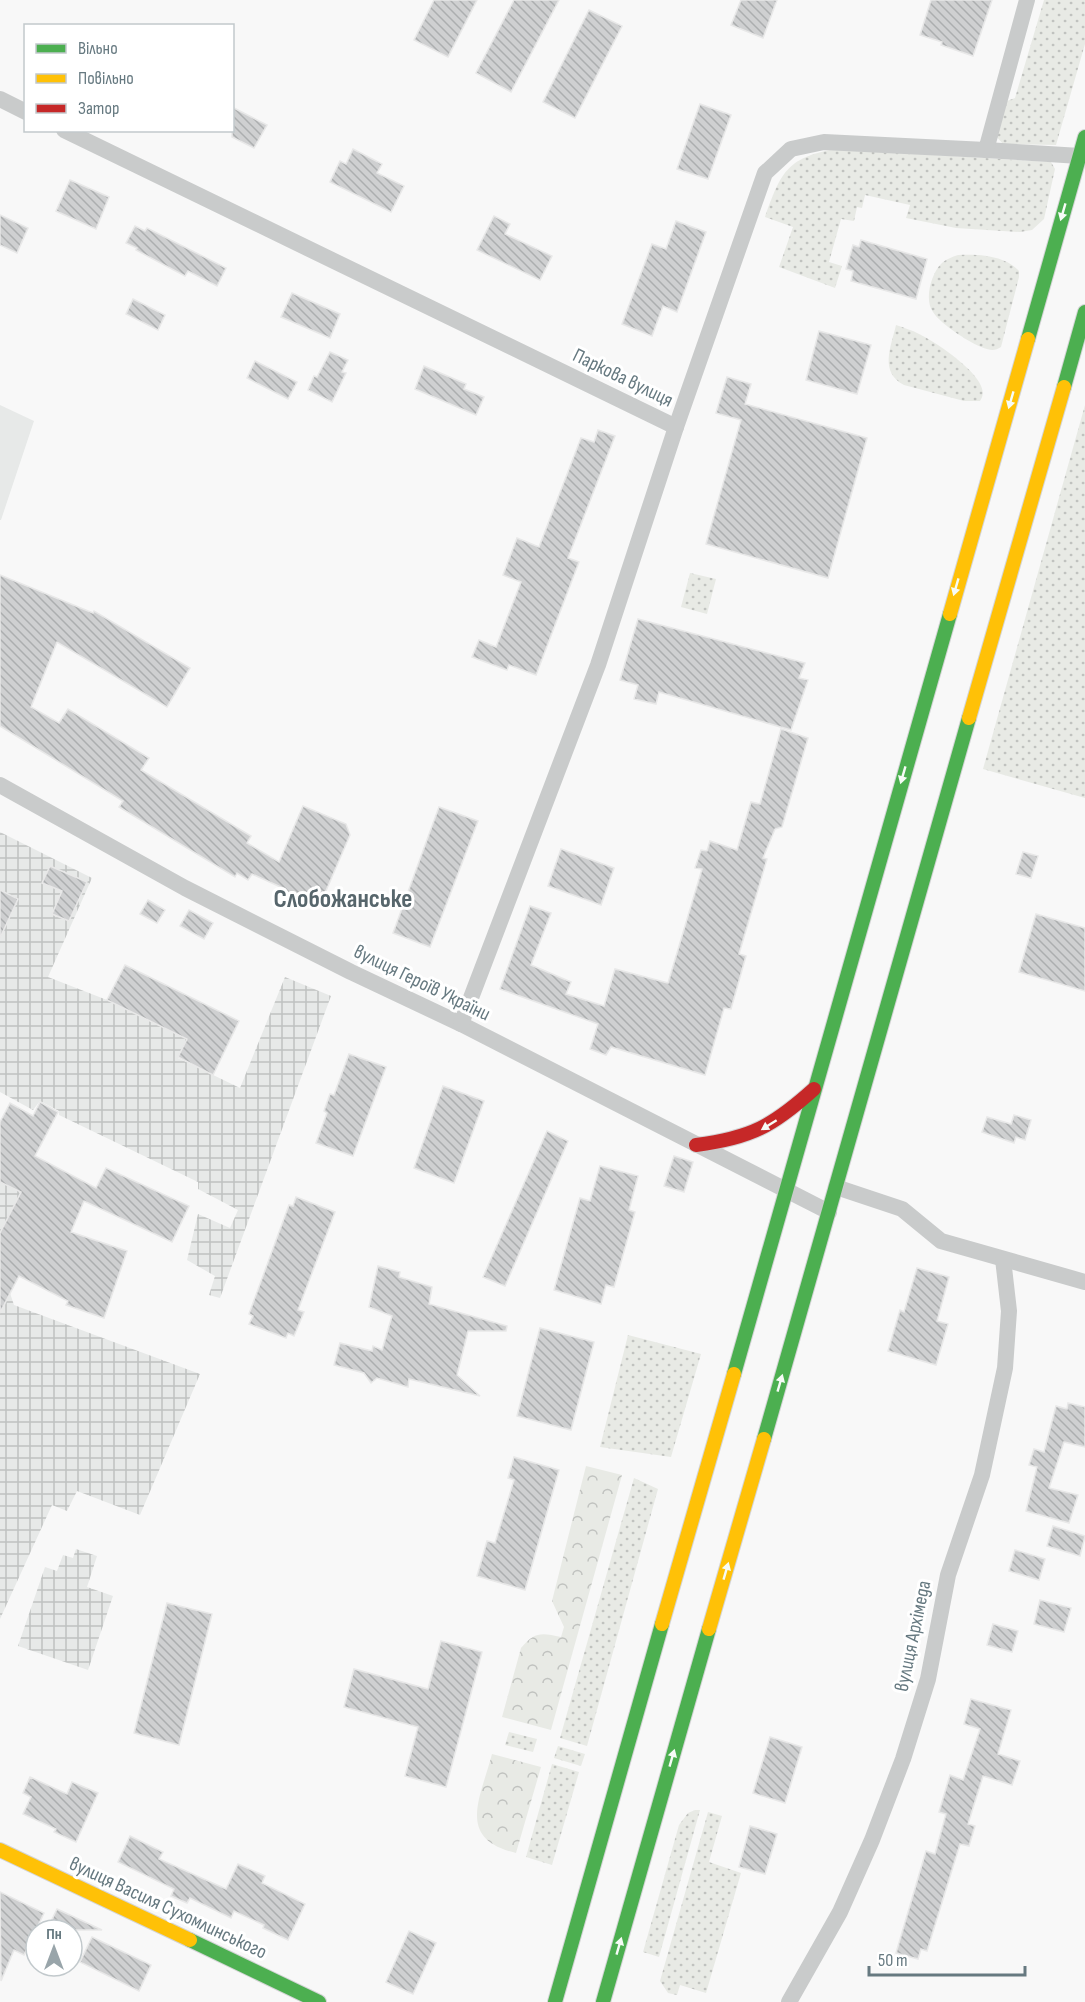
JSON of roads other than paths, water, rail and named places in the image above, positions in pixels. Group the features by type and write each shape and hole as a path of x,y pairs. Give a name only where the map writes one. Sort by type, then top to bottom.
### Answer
{"main road":[{"path":"555,2002 1085,137"},
{"path":"603,2002 1085,312"},
{"path":"696,1144 729,1142 757,1133 787,1114 814,1089"},
{"name":"вулиця Василя Сухомлинського","path":"0,1850 320,2002"}],"street":[{"path":"986,150 1027,0"},
{"path":"0,98 24,110"},
{"name":"Паркова вулиця","path":"68,132 670,425"},
{"name":"Паркова вулиця","path":"74,132 670,425"},
{"path":"461,1024 598,665 670,425 765,173 791,148 824,142 1080,156"},
{"name":"вулиця Героїв України","path":"0,785 185,888 351,972 461,1024 829,1212"},
{"path":"836,1187 902,1209 941,1241 1085,1282"},
{"name":"вулиця Архімеда","path":"789,2002 840,1912 872,1840 903,1759 928,1679 948,1575 982,1475 1005,1368 1009,1311 1003,1259"}],"district":[{"name":"Слобожанське","path":"343,899"}]}
